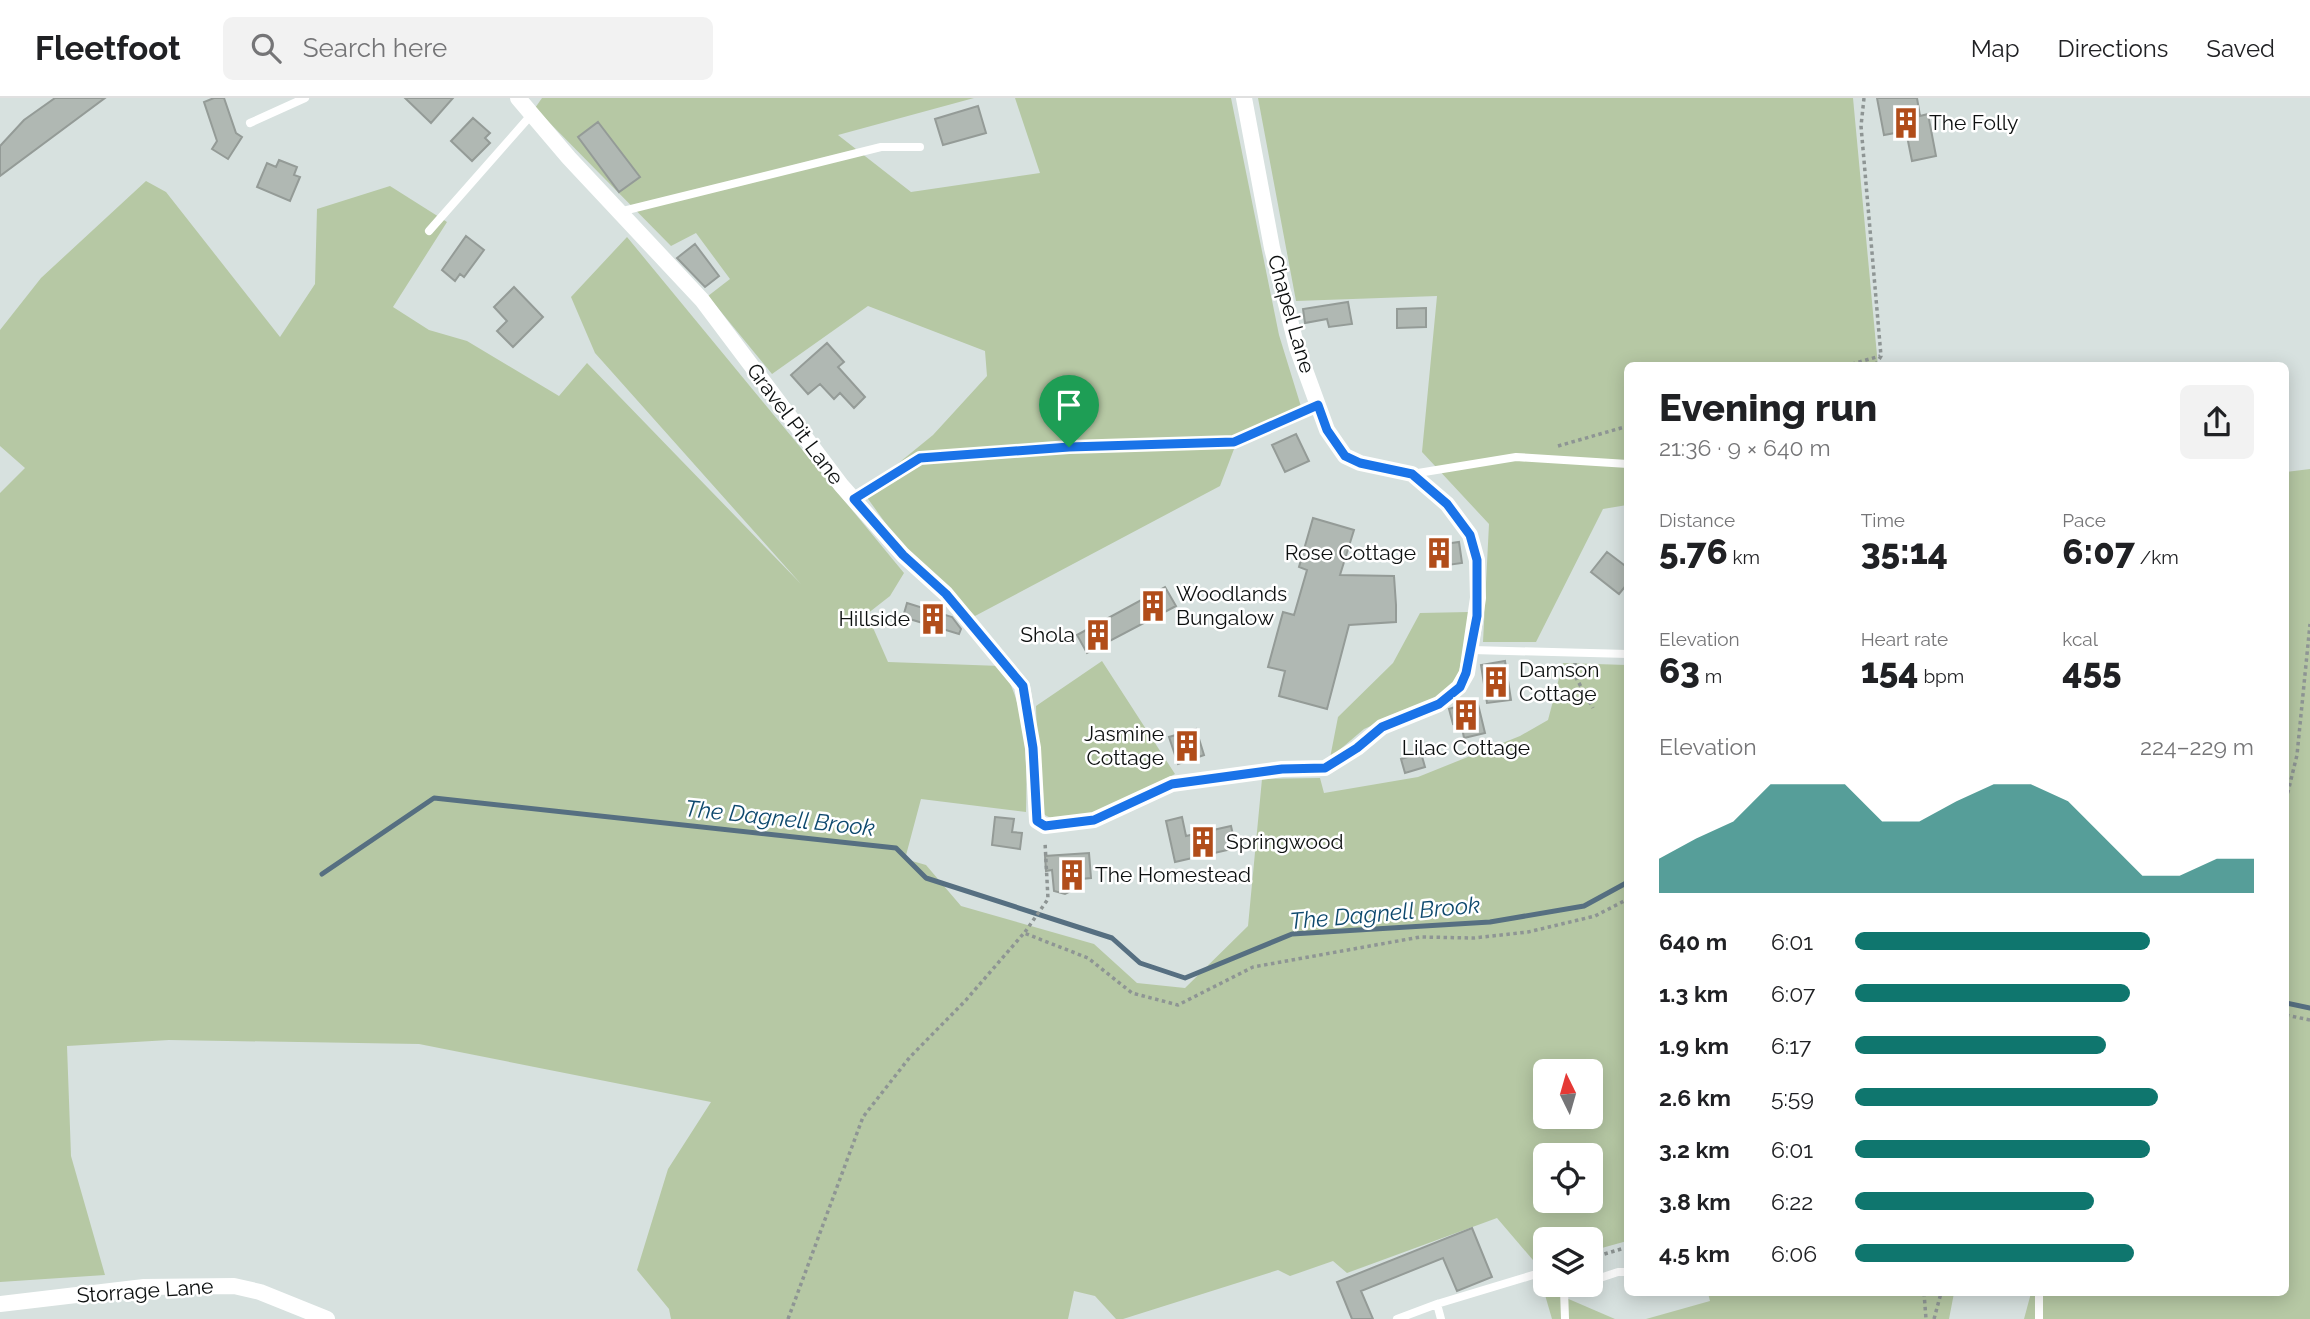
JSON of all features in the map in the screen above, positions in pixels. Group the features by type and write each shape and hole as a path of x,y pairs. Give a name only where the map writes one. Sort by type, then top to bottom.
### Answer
{"street":[{"name":"Gravel Pit Lane","path":"518,98 619,212 702,300 854,499 903,555 946,594 1023,686 1033,748 1034,807 1037,821 1045,826"},
{"name":"Chapel Lane","path":"1045,826 1094,820 1172,784 1282,769 1325,768 1357,748 1382,727 1439,704 1460,687 1472,650 1478,598 1474,548 1470,535 1447,504 1412,474 1360,463 1345,456 1327,430 1297,348 1272,248 1244,98"},
{"name":"Storrage Lane","path":"0,1304 144,1287 234,1286 260,1292 327,1319"}],"lane":[{"path":"250,123 305,98"},
{"path":"429,231 532,114"},
{"path":"619,212 881,146 920,147"},
{"path":"1412,474 1516,457 1624,464"},
{"path":"1472,650 1624,654"},
{"path":"1603,1278 1624,1273"},
{"path":"1396,1319 1533,1275"},
{"path":"2039,1296 2039,1319"},
{"path":"1564,1297 1565,1319"},
{"path":"1437,1304 1441,1319"}],"path":[{"path":"1864,98 1861,126 1881,356 1877,362"},
{"path":"1859,362 1881,356"},
{"path":"854,499 920,458 1069,447 1234,442 1318,405"},
{"path":"1553,447 1624,427"},
{"path":"2289,788 2297,755 2310,624"},
{"path":"1575,654 1575,676 1593,708"},
{"path":"788,1319 863,1117 910,1057 966,1000 1024,933 1048,899 1045,826"},
{"path":"1024,933 1088,958 1132,993 1178,1005 1253,967 1420,937 1474,938 1528,932 1595,916 1624,901"},
{"path":"2289,1016 2310,1020"},
{"path":"1603,1254 1624,1248"},
{"path":"1924,1296 1926,1319"},
{"path":"1934,1319 1940,1296"}],"green space":[{"path":"542,98 974,98 838,135 911,192 1040,173 1015,98 1231,98 1279,335 1303,413 1234,449 1220,486 975,616 897,539 863,492 933,435 987,376 985,351 868,306 772,374 708,296 730,279 696,233 671,246 535,108"},
{"path":"1258,98 1853,98 1878,362 1624,362 1624,506 1603,509 1536,642 1483,642 1489,524 1422,452 1437,296 1296,301"},
{"path":"146,181 166,192 280,337 315,284 317,209 390,186 447,222 393,307 429,330 467,341 559,396 587,363 801,584 595,353 571,297 627,237 904,573 890,596 867,614 888,662 1001,666 1010,683 1024,736 1026,812 921,799 905,859 926,865 961,906 1094,944 1137,983 1185,988 1248,926 1262,779 1320,778 1324,793 1418,777 1520,736 1548,720 1563,663 1624,665 1624,1242 1603,1248 1603,1227 1533,1227 1533,1260 1497,1218 1347,1273 1333,1261 1290,1276 1278,1270 1123,1319 1116,1319 1095,1296 1074,1291 1068,1319 671,1319 669,1309 637,1270 668,1169 711,1102 419,1044 169,1040 67,1046 71,1156 105,1275 0,1282 0,493 25,468 0,446 0,330 41,278"},
{"path":"2310,469 2310,1319 2024,1319 2030,1296 2289,1296 2289,472"},
{"path":"1469,612 1458,681 1446,693 1364,729 1330,758 1338,717 1393,663 1420,613"},
{"path":"1102,661 1175,774 1104,809 1064,819 1049,817 1039,808 1036,706"},
{"path":"1709,1296 1953,1296 1949,1319 1646,1319 1710,1301"},
{"path":"1546,1297 1564,1297 1615,1319 1552,1319"}],"building":[{"path":"55,98 105,98 0,176 0,146 24,120"},
{"path":"224,98 236,133 242,137 228,159 212,149 217,141 204,102"},
{"path":"405,98 453,98 431,123"},
{"name":"The Folly","path":"1877,98 1917,98 1920,116 1928,114 1936,156 1912,161 1906,131 1884,135"},
{"path":"978,106 986,133 943,145 935,119"},
{"path":"473,118 490,133 485,138 490,143 472,161 451,141"},
{"path":"598,122 640,177 619,192 578,137"},
{"path":"279,160 297,167 294,175 300,177 290,201 257,187 267,163 276,167"},
{"path":"466,236 484,250 464,277 460,274 455,281 442,270"},
{"path":"695,244 719,276 705,287 677,258"},
{"path":"514,287 543,317 513,347 497,331 507,321 494,307"},
{"path":"1348,302 1352,324 1329,327 1327,319 1305,323 1303,309"},
{"path":"1426,308 1426,327 1397,328 1397,309"},
{"path":"827,343 844,362 838,367 865,397 854,408 840,393 834,399 820,384 808,394 791,375"},
{"path":"1296,434 1309,461 1285,472 1272,445"},
{"path":"1313,518 1354,530 1340,575 1394,576 1396,622 1349,625 1327,709 1279,696 1285,671 1268,667 1283,612 1294,615 1307,570 1299,567"},
{"name":"Rose Cottage","path":"1459,542 1462,563 1434,567 1430,546"},
{"path":"1607,552 1624,565 1624,588 1619,594 1591,572"},
{"path":"1165,587 1176,606 1087,653 1077,635"},
{"name":"Hillside","path":"907,603 952,617 961,629 959,634 903,617"},
{"name":"Damson Cottage","path":"1505,661 1511,700 1487,703 1481,665"},
{"name":"Lilac Cottage","path":"1477,700 1485,733 1464,738 1461,722 1453,724 1449,709"},
{"name":"Jasmine Cottage","path":"1196,729 1204,755 1178,764 1169,737"},
{"path":"1421,753 1425,767 1405,773 1401,759"},
{"path":"995,817 1014,819 1012,832 1022,833 1020,849 992,845"},
{"name":"Springwood","path":"1182,817 1186,836 1231,826 1236,848 1175,862 1166,821"},
{"name":"The Homestead","path":"1089,853 1091,878 1070,880 1071,891 1065,894 1054,891 1052,870 1046,871 1045,856"},
{"path":"1472,1228 1492,1277 1457,1291 1443,1258 1361,1291 1373,1319 1352,1319 1337,1282"}],"waterway":[{"name":"The Dagnell Brook","path":"322,874 434,798 896,848 926,878 1112,938 1140,963 1185,978 1292,934 1490,922 1584,906 1624,884"},
{"name":"The Dagnell Brook","path":"2289,1004 2310,1008"}],"place":[{"name":"The Folly","path":"1906,123"},
{"name":"Rose Cottage","path":"1439,553"},
{"name":"Woodlands Bungalow","path":"1153,606"},
{"name":"Hillside","path":"933,619"},
{"name":"Shola","path":"1098,635"},
{"name":"Damson Cottage","path":"1496,682"},
{"name":"Lilac Cottage","path":"1466,715"},
{"name":"Jasmine Cottage","path":"1187,746"},
{"name":"Springwood","path":"1203,842"},
{"name":"The Homestead","path":"1072,875"}],"route":[{"path":"1318,405 1327,430 1345,456 1360,463 1412,474 1447,504 1470,535 1477,560 1477,616 1472,650 1460,687 1439,704 1382,727 1357,748 1325,768 1282,769 1172,784 1094,820 1045,826 1037,821 1034,807 1033,748 1023,686 946,594 903,555 854,499 920,458 1069,447 1234,442 1318,405"}]}
